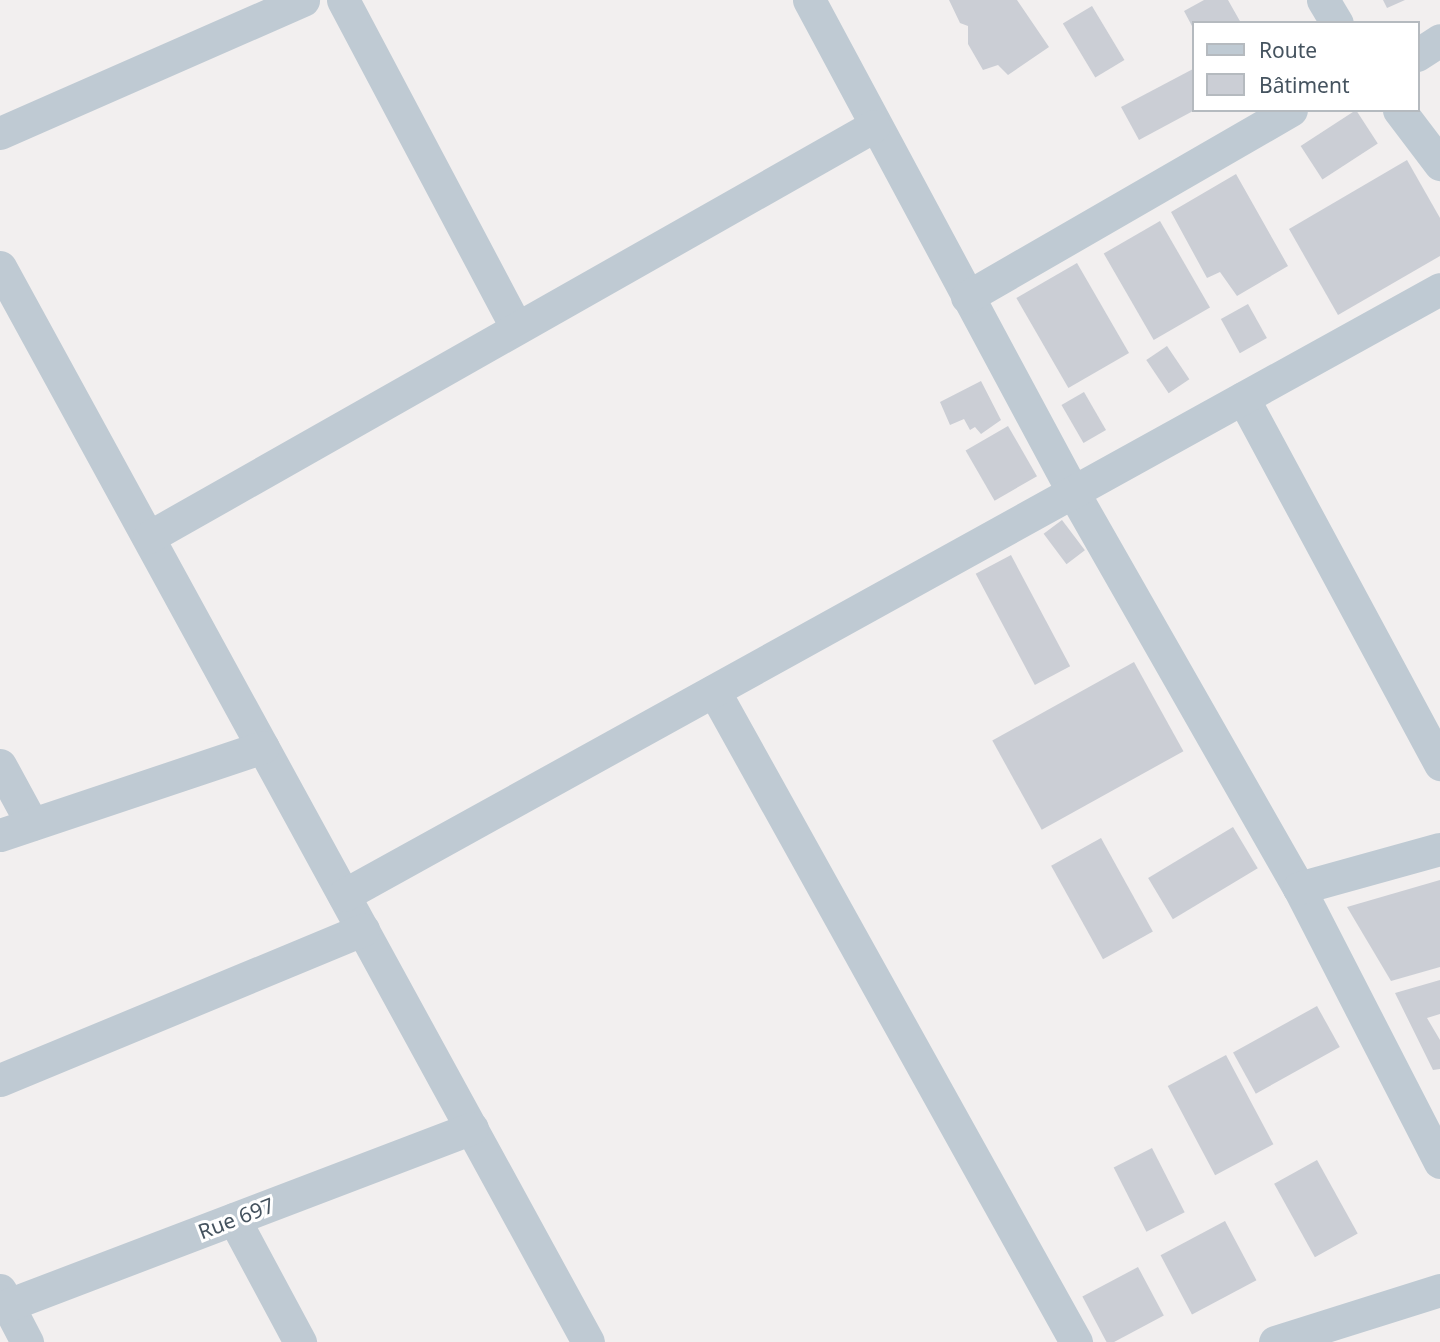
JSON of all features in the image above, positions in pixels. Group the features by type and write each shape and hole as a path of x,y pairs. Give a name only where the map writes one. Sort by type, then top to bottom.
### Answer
{"street":[{"path":"0,133 303,0"},
{"path":"343,0 517,328"},
{"path":"809,0 874,126 1073,492 1299,888 1440,1162"},
{"path":"1323,0 1336,21"},
{"path":"1419,53 1440,40"},
{"path":"967,297 1288,112"},
{"path":"1401,112 1440,164"},
{"path":"149,537 874,126"},
{"path":"0,267 11,311 149,537 588,1342"},
{"path":"344,895 1440,289"},
{"path":"1243,398 1440,764"},
{"path":"714,691 1076,1342"},
{"path":"0,835 263,747"},
{"path":"0,765 32,824"},
{"path":"1299,888 1440,849"},
{"path":"0,1080 363,930"},
{"name":"Rue 697","path":"3,1301 234,1219 472,1128"},
{"path":"234,1219 300,1342"},
{"path":"1275,1342 1440,1290"},
{"path":"3,1301 27,1342"}],"building":[{"path":"949,0 1017,0 1049,47 1008,75 998,65 983,70 968,44 968,26 960,23"},
{"path":"1204,0 1228,0 1240,21 1192,21 1192,26 1184,11"},
{"path":"1383,0 1405,0 1387,8"},
{"path":"1092,6 1124,60 1095,78 1063,24"},
{"path":"1192,70 1192,112 1139,140 1121,107"},
{"path":"1353,112 1357,112 1378,144 1322,179 1301,146"},
{"path":"1407,160 1440,218 1440,256 1338,315 1289,229"},
{"path":"1236,174 1288,266 1237,296 1220,272 1207,278 1171,212"},
{"path":"1160,221 1210,308 1154,340 1104,254"},
{"path":"1077,263 1129,353 1068,388 1016,298"},
{"path":"1248,304 1267,338 1240,353 1221,319"},
{"path":"1167,346 1189,379 1169,393 1146,360"},
{"path":"981,381 1001,420 981,434 975,427 970,430 964,419 950,425 940,402"},
{"path":"1084,392 1106,430 1083,443 1061,405"},
{"path":"1008,426 1037,476 995,501 966,450"},
{"path":"1062,520 1085,550 1067,564 1044,534"},
{"path":"1011,555 1070,666 1035,685 976,574"},
{"path":"1134,662 1183,751 1042,830 992,741"},
{"path":"1233,827 1258,868 1173,919 1148,878"},
{"path":"1101,838 1153,932 1103,959 1051,866"},
{"path":"1440,880 1440,967 1391,981 1347,907"},
{"path":"1440,980 1440,1014 1427,1018 1440,1040 1440,1069 1433,1070 1395,993"},
{"path":"1317,1006 1340,1047 1256,1094 1233,1053"},
{"path":"1226,1055 1273,1144 1215,1175 1168,1086"},
{"path":"1152,1148 1185,1212 1146,1232 1114,1168"},
{"path":"1317,1160 1358,1233 1315,1257 1274,1184"},
{"path":"1225,1221 1256,1280 1192,1314 1161,1255"},
{"path":"1138,1267 1164,1316 1114,1342 1107,1342 1082,1297"}]}
